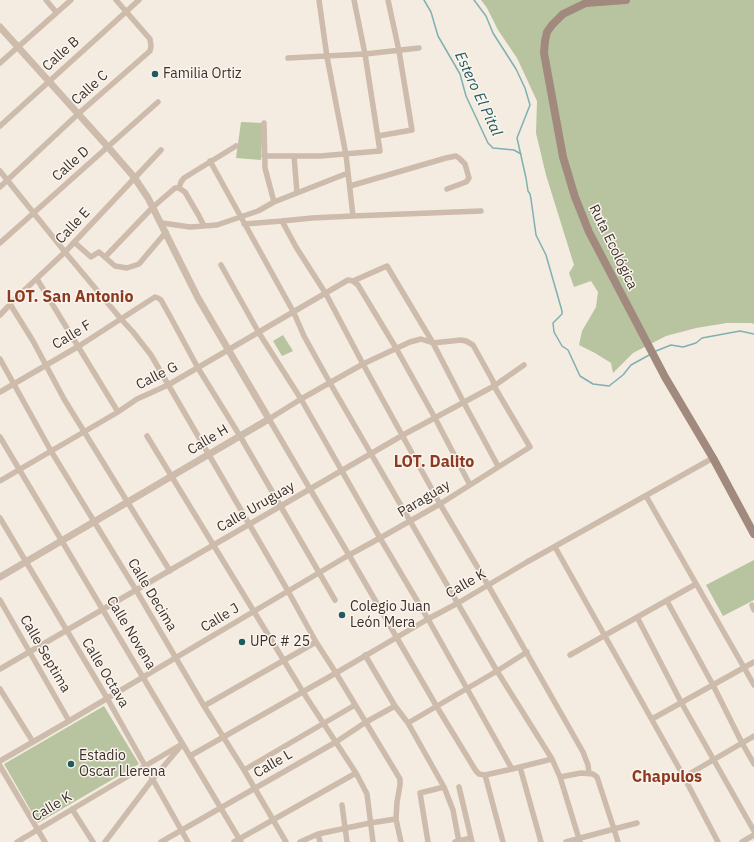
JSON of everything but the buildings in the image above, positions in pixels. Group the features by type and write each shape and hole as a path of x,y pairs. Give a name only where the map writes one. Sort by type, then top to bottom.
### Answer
{"main road":[{"name":"Ruta Ecológica","path":"626,0 586,4 563,14 547,32 544,53 563,157 575,196 589,232 665,377 713,458 754,534"}],"street":[{"path":"46,0 56,12"},
{"path":"0,63 71,0"},
{"name":"Calle C","path":"0,187 150,49 150,39 116,0"},
{"name":"Calle B","path":"0,126 139,0"},
{"path":"320,0 327,57 346,155 353,216"},
{"path":"264,156 346,155 378,152 380,150 365,54 354,0"},
{"path":"378,136 412,130 399,51 388,0"},
{"path":"0,27 134,177 162,223 198,298 476,771 479,774 485,775 552,759"},
{"path":"288,58 327,57 419,48"},
{"name":"Calle D","path":"0,243 158,102"},
{"path":"264,124 265,168 274,202"},
{"path":"180,188 181,182 184,178 236,146"},
{"name":"Calle E","path":"0,315 65,252 161,150"},
{"path":"294,156 297,194"},
{"path":"350,186 456,156 465,164 469,178 466,182 447,188"},
{"path":"210,161 294,313 304,336 330,383 497,671 552,759 560,777 580,840"},
{"path":"0,171 151,355 208,455 250,524 316,642 400,779 396,819 401,842"},
{"path":"162,223 190,227 217,225 258,211 274,202 348,173"},
{"path":"105,257 153,207 173,189 180,188 185,192 200,216 204,226"},
{"path":"244,224 312,218 481,211"},
{"path":"282,221 296,247 326,294 440,504 583,752 588,765 589,773"},
{"path":"74,242 90,257 99,252 116,267 127,268 138,265 166,232"},
{"path":"221,265 259,333 301,399 512,768"},
{"name":"Calle G","path":"0,481 137,400 198,368 348,280 353,281 387,266 433,343"},
{"path":"37,279 118,412"},
{"path":"353,281 358,285 396,348 470,485"},
{"name":"Calle F","path":"0,392 79,346 155,297 161,300 165,306 198,368"},
{"path":"10,304 47,364 64,399 170,571"},
{"name":"Calle H","path":"0,578 301,399 363,364 396,348 417,340 425,340 433,343 460,340 466,341 472,345 530,447"},
{"path":"433,343 498,466"},
{"name":"Calle Decima","path":"0,359 51,451 136,590 286,842"},
{"name":"Calle Uruguay","path":"0,669 371,454 494,386 524,365"},
{"path":"198,368 240,436 335,600"},
{"path":"147,436 303,692 356,773 367,794 373,842"},
{"name":"Calle Novena","path":"0,437 190,756 238,841"},
{"name":"Paraguay","path":"349,555 440,504 530,447"},
{"name":"Calle K","path":"190,756 224,738 428,619 713,458"},
{"path":"646,496 754,685"},
{"name":"Calle Octava","path":"0,518 107,698 188,842"},
{"path":"555,547 684,776 718,842"},
{"name":"Calle J","path":"0,761 349,555"},
{"path":"570,655 696,584"},
{"name":"Calle Septima","path":"0,600 69,721"},
{"path":"667,601 754,764"},
{"path":"637,617 681,702 754,831"},
{"path":"204,706 316,642"},
{"path":"408,723 497,671 526,652"},
{"path":"365,655 395,706 408,723 444,787 453,810 457,842 472,840 459,787"},
{"path":"652,719 754,662"},
{"path":"0,689 33,742"},
{"path":"244,770 324,724 355,704"},
{"name":"Calle L","path":"161,842 336,742 366,722 395,706"},
{"path":"684,776 754,736"},
{"path":"105,842 152,780 182,744"},
{"name":"Calle K","path":"17,842 182,744"},
{"path":"0,766 45,842"},
{"path":"520,767 541,842"},
{"path":"238,841 356,773"},
{"path":"560,777 565,775 589,773 597,777 618,842"},
{"path":"485,775 503,842"},
{"path":"428,842 420,793 444,787"},
{"path":"342,805 344,829 347,842"},
{"path":"72,809 93,842"},
{"path":"300,842 318,834 396,819"},
{"path":"566,842 580,840 637,823"},
{"path":"318,834 320,842"},
{"path":"742,842 754,835"}],"green space":[{"path":"481,0 754,0 754,324 727,323 696,328 666,336 633,353 613,373 611,363 579,345 582,331 596,307 598,292 591,281 574,287 569,273 574,265 546,175 536,133 537,101 517,58 498,30 487,8"},
{"path":"241,122 263,123 261,160 236,158"},
{"path":"283,335 293,351 282,356 273,341"},
{"path":"754,560 754,600 723,616 706,585"},
{"name":"Estadio Oscar Llerena","path":"104,706 139,764 38,823 4,764"}],"waterway":[{"name":"Estero El Pital","path":"424,0 431,12 438,36 460,74 466,96 488,143 493,148 514,150 521,154"},
{"name":"Estero El Pital","path":"474,0 486,16 493,33 516,69 525,88 530,105 517,138 531,199 536,235 546,255 562,311 562,314 553,323 554,332 562,346 568,350 580,376 593,384 609,386 623,375 631,365 651,354"},
{"name":"Estero El Pital","path":"656,351 671,345 683,347 696,343 702,338 740,331 754,334"}],"place":[{"name":"Familia Ortiz","path":"155,74"},
{"name":"Colegio Juan León Mera","path":"342,615"},
{"name":"UPC # 25","path":"242,642"},
{"name":"Estadio Oscar Llerena","path":"71,764"}],"district":[{"name":"LOT. San Antonio","path":"70,297"},
{"name":"LOT. Dalito","path":"434,462"},
{"name":"Chapulos","path":"667,777"}]}
